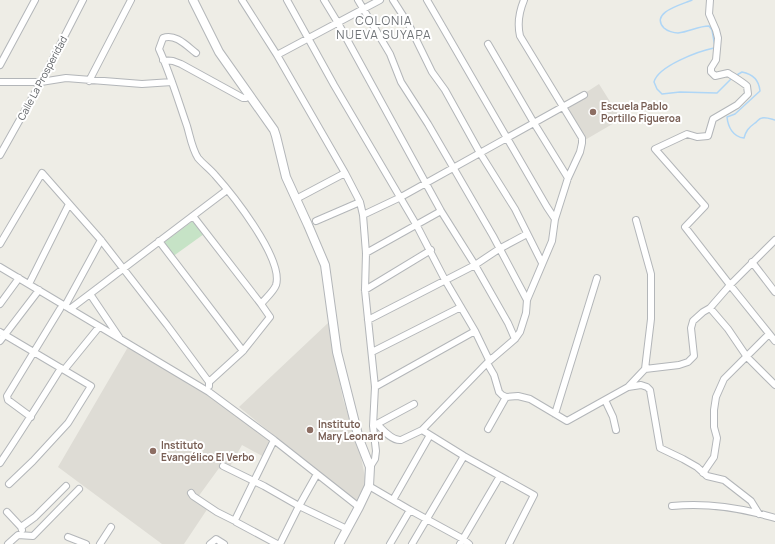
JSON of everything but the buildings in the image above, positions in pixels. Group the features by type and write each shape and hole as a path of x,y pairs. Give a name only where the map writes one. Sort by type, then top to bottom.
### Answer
{"street":[{"path":"0,65 35,0"},
{"name":"Calle La Prosperidad","path":"0,155 41,82 83,0"},
{"path":"89,81 131,0"},
{"path":"193,0 219,52 276,136 284,172 325,265 337,352 359,440 370,467 369,486 340,544"},
{"path":"242,0 277,55 360,202 363,216 366,253 368,320 375,387 376,451 375,459 370,467"},
{"path":"287,0 401,197 445,280 475,331 489,360 492,358"},
{"path":"324,0 441,211 475,265 508,323 515,339"},
{"path":"358,0 390,54 401,82 428,124 527,300"},
{"path":"277,55 380,0"},
{"path":"393,0 409,25 432,72 445,90 480,153 515,209 542,264"},
{"path":"427,0 555,219"},
{"path":"375,425 398,441 422,430 492,358 515,339 520,332 526,313 527,300 552,241 555,219 568,178 580,152 582,138 520,36 518,26 520,11 524,0"},
{"path":"710,0 709,14 718,38 716,60 710,72 715,76 728,73 732,77 739,79 747,86 748,94 737,105 713,119 708,136 697,137 687,134 655,149 705,206 685,227 775,341"},
{"path":"196,53 179,40 172,37 164,37 161,39 159,45 194,148 199,158 207,165 227,190 260,235 270,254 277,275 276,286 261,304"},
{"path":"488,44 568,178"},
{"path":"163,60 173,60 241,98 245,98 249,95"},
{"path":"0,82 41,82 66,78 142,84 172,82"},
{"path":"363,216 401,197 584,95"},
{"path":"0,244 42,173 101,240 123,268 209,382 209,392"},
{"path":"296,199 345,173"},
{"path":"65,308 90,294 227,190"},
{"path":"316,221 360,202"},
{"path":"29,284 69,204"},
{"path":"366,253 417,226 441,211"},
{"path":"193,216 270,317 243,351 209,382"},
{"path":"487,363 494,375 499,392 506,397 518,396 530,399 567,421 628,387 645,369 651,319 651,274 636,220"},
{"path":"368,320 475,265 499,249 528,234"},
{"path":"31,417 7,398 34,352 65,308 101,240"},
{"path":"159,241 243,351"},
{"path":"645,369 679,365 688,362 694,356 691,328 693,322 703,312 710,308 752,262 774,243"},
{"path":"366,290 430,250"},
{"path":"752,262 775,292"},
{"path":"0,267 39,290 65,308 120,338 209,392 274,440 359,507"},
{"path":"0,304 19,278"},
{"path":"555,414 597,278"},
{"path":"0,341 2,333 39,290"},
{"path":"90,294 120,338"},
{"path":"372,352 461,307"},
{"path":"710,308 747,357 775,385"},
{"path":"0,463 63,369 100,327"},
{"path":"375,387 475,331"},
{"path":"2,333 91,386 68,423 33,461 9,484"},
{"path":"703,473 714,457 717,438 714,410 716,397 724,379 769,334"},
{"path":"628,387 641,385 650,390 660,448 682,459 707,476 724,480 751,501 759,514"},
{"path":"488,429 506,397"},
{"path":"605,400 613,417 616,430"},
{"path":"375,425 414,404"},
{"path":"422,430 534,496 508,544"},
{"path":"393,500 430,435"},
{"path":"235,521 274,440"},
{"path":"412,544 464,456"},
{"path":"223,466 299,506 347,529"},
{"path":"280,544 317,474"},
{"path":"461,542 500,476"},
{"path":"20,535 21,527 35,517 66,486"},
{"path":"369,486 427,519 461,542 469,544"},
{"path":"8,544 18,535 33,536 79,489"},
{"path":"191,493 192,496 211,508 277,544"},
{"path":"672,506 705,504 729,507 775,518"},
{"path":"390,544 410,510"},
{"path":"767,516 775,511"},
{"path":"7,512 21,527"},
{"path":"100,544 112,527"},
{"path":"68,537 86,544"},
{"path":"210,544 216,539 224,544"}],"shaded area":[{"name":"Escuela Pablo Portillo Figueroa","path":"599,84 621,119 585,140 565,106"},
{"name":"Instituto Mary Leonard","path":"328,323 343,399 360,452 365,477 364,488 357,503 239,407"},
{"name":"Instituto Evangélico El Verbo","path":"128,347 206,394 272,441 264,457 242,445 229,468 222,464 198,497 210,505 184,544 162,544 58,467"}],"green space":[{"path":"194,220 204,234 172,257 162,244"}],"waterway":[{"path":"692,0 676,6 664,13 661,17 661,22 665,29 676,33 709,26 712,30 715,47 680,60 663,70 654,82 657,89 662,94 680,92 717,93 732,78"},
{"path":"735,76 742,72 749,74 757,81 760,91 735,114 727,117 730,128 734,134 744,138 749,128 760,119 765,118 775,120"}],"place":[{"name":"Escuela Pablo Portillo Figueroa","path":"593,112"},
{"name":"Instituto Mary Leonard","path":"310,430"},
{"name":"Instituto Evangélico El Verbo","path":"153,451"}],"district":[{"name":"COLONIA NUEVA SUYAPA","path":"384,27"}]}
